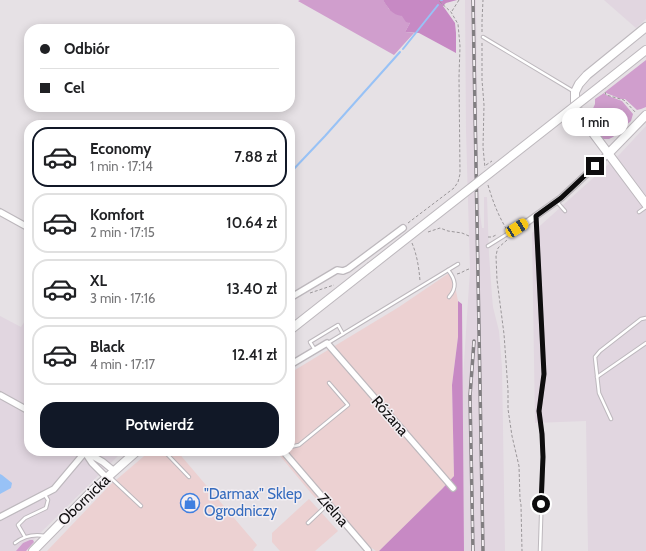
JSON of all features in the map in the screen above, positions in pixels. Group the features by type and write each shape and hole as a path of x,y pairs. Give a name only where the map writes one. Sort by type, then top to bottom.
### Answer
{"main road":[{"path":"646,27 587,75 579,84 575,92 575,101 579,114 646,204"},
{"path":"295,326 603,86 646,50"},
{"path":"608,154 642,115"},
{"name":"Obornicka","path":"33,551 93,490 131,456"}],"street":[{"path":"526,223 575,186 608,154"},
{"path":"0,212 24,225"},
{"path":"295,295 337,270 343,271 348,269 403,228"},
{"path":"295,362 327,344"},
{"name":"Różana","path":"327,344 453,488"},
{"path":"0,395 24,408"},
{"path":"0,517 54,489 81,456"},
{"path":"88,456 92,463 110,475"},
{"path":"93,456 103,462 110,475"},
{"name":"Zielna","path":"287,456 368,550"}],"lane":[{"path":"483,37 575,92"},
{"path":"556,201 564,211"},
{"path":"640,212 646,207"},
{"path":"536,216 544,374 539,411 543,457 540,551"},
{"path":"488,246 526,223"},
{"path":"327,344 458,264"},
{"path":"448,270 453,276 455,286 449,297"},
{"path":"611,419 599,393 595,357 600,351 641,320 646,318"},
{"path":"316,350 310,342 338,325 343,334"},
{"path":"597,377 646,343"},
{"path":"295,446 299,445 348,405 329,383"},
{"path":"169,456 189,477"},
{"path":"110,475 141,506"},
{"path":"25,537 18,525 25,518 46,508 48,500 44,494"},
{"path":"308,523 329,504"},
{"path":"15,543 30,535 37,534 47,536"}],"path":[{"path":"403,228 454,188 458,182 460,174 460,46 458,24 451,12 438,0"},
{"path":"451,12 459,0"},
{"path":"482,0 482,80 484,104 483,147 485,168"},
{"path":"603,86 606,94 624,100 642,115"},
{"path":"488,185 499,218 509,233 508,239 498,248 497,251 496,280 504,334 508,409 519,466 520,498 522,505 522,551"},
{"path":"424,233 440,228 469,236"},
{"path":"412,243 417,259 421,287"},
{"path":"453,276 469,269"},
{"path":"322,289 331,286"}],"shaded area":[{"path":"383,0 389,9 403,16 410,23 405,32 414,33 394,55 298,1"},
{"path":"383,0 457,0 446,3 443,6 455,23 456,53 419,33 405,32 410,23 406,22 402,16 393,13"},
{"path":"465,0 476,0 480,214 482,228 484,228 484,197 487,197 492,296 499,331 502,367 505,551 464,551 461,408 470,270 466,131"},
{"path":"604,0 646,0 646,19 636,28"},
{"path":"646,60 646,107 637,110 625,99 621,99 605,92"},
{"path":"604,93 622,101 633,114 631,121 609,139 603,139 590,125 590,115 595,104 595,99"},
{"path":"646,126 646,551 588,551 586,421 535,423 532,233 620,154"},
{"path":"452,271 458,301 458,337 452,385 454,476 379,551 376,551 341,526 280,456 295,456 295,370 399,307"},
{"path":"458,301 462,304 464,551 379,551 454,476 452,385 458,337"},
{"path":"0,316 21,327 24,322 24,456 118,456 22,551 0,551"},
{"path":"144,456 181,456 257,545 253,550 254,551 47,551 109,486"},
{"path":"309,499 338,531 315,551 280,551 272,542 272,533"},
{"path":"33,540 34,542 26,551 16,551 23,543"}],"water":[{"path":"0,474 12,483 11,488 0,494"}],"waterway":[{"path":"403,49 438,5"},
{"path":"295,168 400,52"}],"railway":[{"path":"473,0 483,551"},
{"path":"473,551 470,396 474,341"}],"place":[{"name":"\"Darmax\" Sklep Ogrodniczy","path":"190,503"}],"route":[{"path":"541,504 543,457 539,411 544,374 536,216 561,198 595,166"}]}
